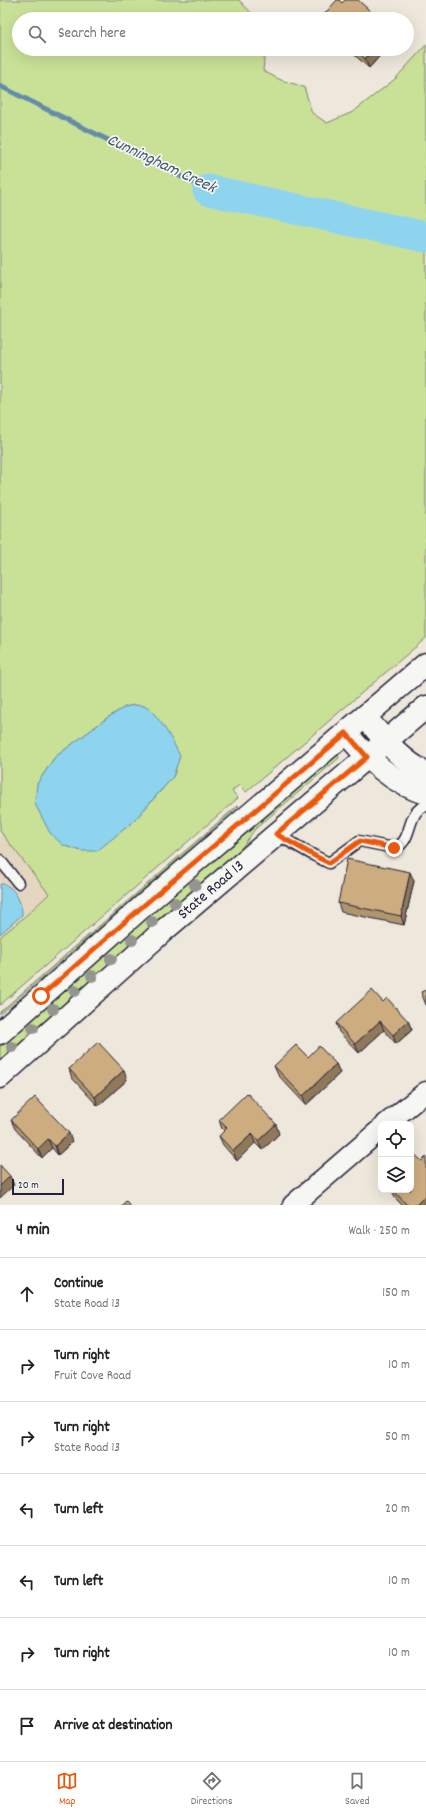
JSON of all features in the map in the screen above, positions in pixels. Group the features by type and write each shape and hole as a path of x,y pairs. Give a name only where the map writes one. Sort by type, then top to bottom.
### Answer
{"main road":[{"name":"State Road 13","path":"0,1033 143,906 426,664"},
{"name":"State Road 13","path":"0,1077 163,931 426,707"},
{"path":"365,717 403,758 416,768 426,773"},
{"path":"346,733 367,757 399,781 426,793"}],"street":[{"path":"390,1121 426,1092"},
{"path":"293,1205 378,1132"}],"lane":[{"path":"276,834 329,863 360,841 394,848 400,846 406,839 413,817 426,806"},
{"path":"0,860 18,883"}],"shaded area":[{"path":"0,831 49,894 0,937"}],"green space":[{"path":"0,0 239,0 250,12 12,12 12,56 264,56 263,71 281,80 304,87 312,113 327,123 353,112 395,79 426,45 426,638 246,792 239,785 232,791 238,798 0,1005 0,937 49,894 0,831","holes":["134,705 144,706 176,769 173,777 133,822 37,784 55,757 107,718 125,707"]},
{"path":"338,754 339,758 255,829 236,856 0,1064 0,1047 245,832"},
{"path":"238,805 239,806 0,1014 0,1012"}],"water":[{"path":"134,705 144,706 149,709 160,721 174,743 180,756 173,777 133,822 97,851 81,851 63,845 50,833 35,804 37,784 55,757 107,718 125,707"},
{"path":"0,884 13,890 21,905 22,915 0,934"}],"building":[{"path":"337,0 342,3 345,0 358,0 371,12 326,12"},
{"path":"347,859 410,872 401,916 338,903"},
{"path":"372,990 383,1002 387,998 408,1021 393,1035 380,1021 355,1044 336,1023"},
{"path":"426,990 426,1005 421,992"},
{"path":"98,1042 124,1070 95,1097 69,1069"},
{"path":"296,1045 308,1057 319,1046 336,1064 303,1096 274,1066"},
{"path":"247,1093 276,1124 258,1141 252,1134 233,1151 219,1136 227,1128 219,1120"},
{"path":"35,1097 69,1133 55,1146 48,1139 38,1149 11,1120"},
{"path":"414,1154 422,1161 426,1157 426,1195 416,1205 407,1205 396,1193 414,1193"},
{"path":"0,1165 10,1176 0,1186"},
{"path":"126,1201 130,1205 122,1205"}],"waterway":[{"name":"Cunningham Creek","path":"0,86 208,190"},
{"name":"Cunningham Creek","path":"208,190 426,237"}],"route":[{"path":"41,996 143,906 346,733 367,757 276,834 329,863 360,841 394,848"}]}
